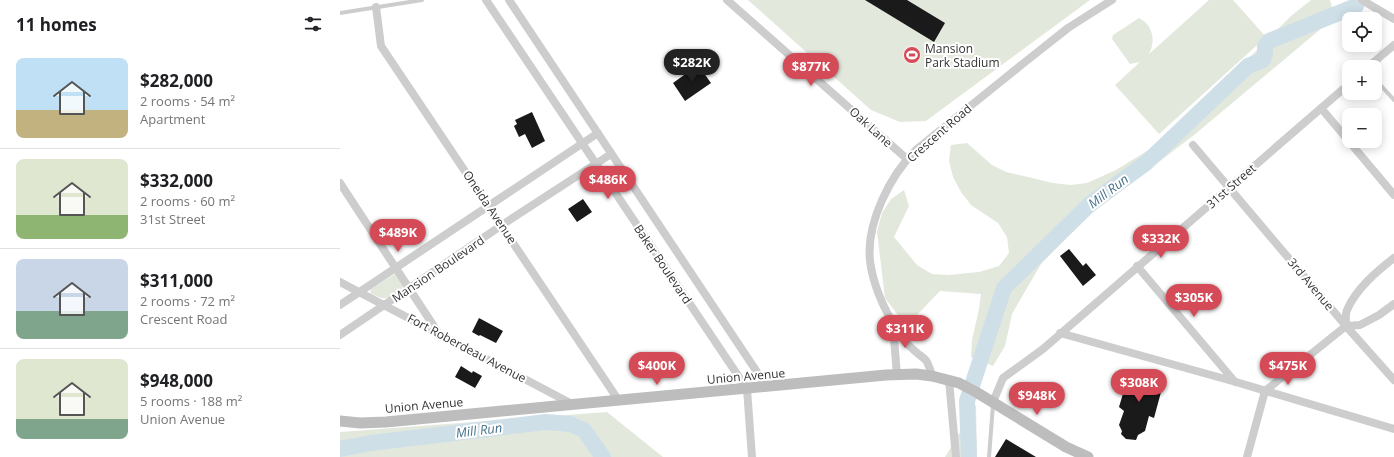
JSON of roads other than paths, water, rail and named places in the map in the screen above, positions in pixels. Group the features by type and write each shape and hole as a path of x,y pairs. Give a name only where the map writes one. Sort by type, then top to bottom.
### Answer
{"main road":[{"name":"Union Avenue","path":"340,421 360,423 386,422 916,374 949,380 966,386 1076,455 1088,457"}],"street":[{"name":"Baker Boulevard","path":"486,0 747,389"},
{"name":"Baker Boulevard","path":"509,0 767,387"},
{"name":"Oak Lane","path":"727,0 907,159"},
{"name":"Crescent Road","path":"932,376 926,360 904,341 893,324 880,296 873,276 870,261 872,235 889,186 907,159 1068,28 1112,0"},
{"path":"1362,0 1394,19"},
{"name":"Oneida Avenue","path":"375,4 381,46 619,401"},
{"path":"1376,60 1394,45"},
{"name":"31st Street","path":"993,402 1003,378 1043,349 1342,90"},
{"path":"1321,108 1394,195"},
{"name":"Mansion Boulevard","path":"340,305 598,133"},
{"name":"3rd Avenue","path":"1193,145 1346,326 1394,380"},
{"name":"Mansion Boulevard","path":"340,335 502,225 612,154"},
{"path":"340,183 440,334"},
{"path":"1346,326 1346,311 1360,290 1378,270 1394,258"},
{"path":"1137,266 1236,382"},
{"name":"Fort Roberdeau Avenue","path":"340,282 572,404"},
{"path":"1247,457 1265,391 1346,326 1360,325 1379,315 1394,304"},
{"name":"Crescent Road","path":"893,324 897,375"},
{"path":"1060,333 1236,382 1394,429"},
{"path":"949,380 956,457"},
{"path":"747,389 752,457"}],"lane":[{"path":"340,13 375,4 422,0"},
{"path":"1382,87 1394,100"},
{"path":"989,457 993,402"}],"waterway":[{"name":"Mill Run","path":"969,457 967,401 1004,288 1090,204 1146,163 1248,66 1263,60 1265,46 1269,41 1356,6"},
{"name":"Mill Run","path":"340,449 371,443 546,422 570,424 584,430 603,457"}],"place":[{"name":"Mansion Park Stadium","path":"912,55"}]}
